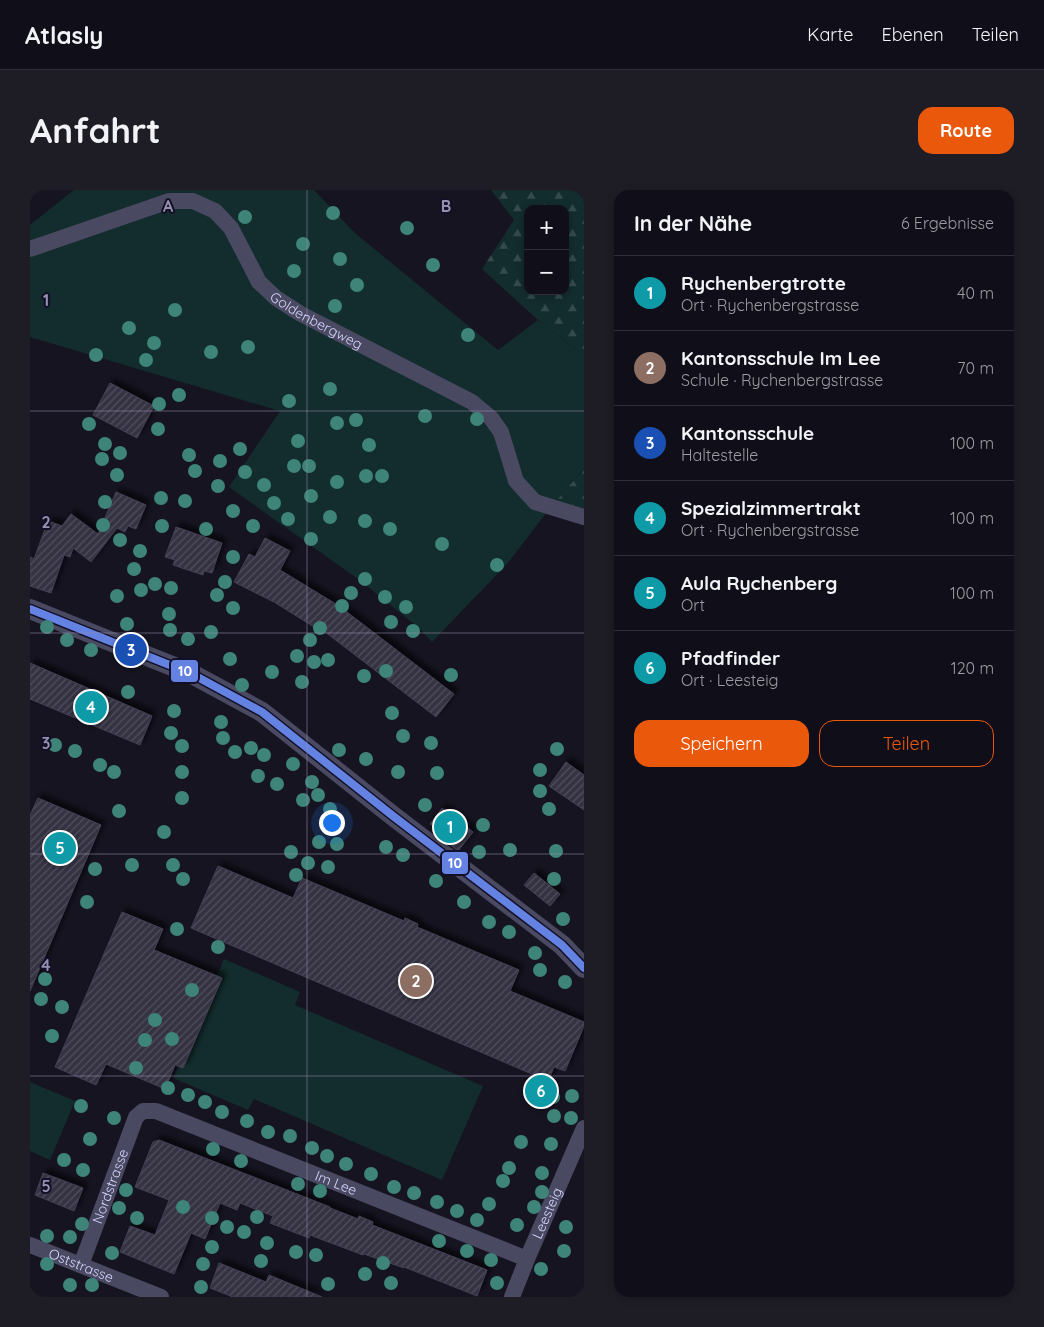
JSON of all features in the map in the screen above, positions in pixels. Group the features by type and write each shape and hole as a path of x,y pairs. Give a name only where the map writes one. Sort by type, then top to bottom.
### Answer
{"street":[{"name":"Goldenbergweg","path":"30,249 169,201 193,201 215,211 231,228 259,282 276,298 310,318 472,402 490,418 501,432 516,481 535,502 584,517"},
{"path":"30,609 192,674 262,712 393,816 562,945 584,968"},
{"name":"Im Lee","path":"143,1111 156,1111 527,1259"},
{"name":"Nordstrasse","path":"81,1265 136,1118 143,1111"},
{"name":"Leesteig","path":"512,1297 584,1128"},
{"name":"Oststrasse","path":"30,1245 161,1297"}],"green space":[{"path":"74,190 314,190 356,234 498,350 538,320 584,356 584,469 550,508 507,564 432,642 419,628 358,579 229,487 280,411 30,337 30,225"},
{"path":"491,190 584,190 584,356 538,320 482,269 514,220"},
{"path":"584,469 584,517 550,508"},
{"path":"224,959 300,992 295,1005 483,1086 442,1180 254,1099 248,1110 173,1078"},
{"path":"30,1082 75,1101 50,1160 30,1151"}],"building":[{"path":"110,383 154,406 137,438 93,415"},
{"path":"116,492 146,505 136,529 128,526 125,532 117,528 91,562 73,548 70,557 64,555 51,593 30,586 30,557 34,559 48,521 62,526 71,514 98,534"},
{"path":"176,527 222,543 212,573 204,571 203,575 173,565 175,560 165,557"},
{"path":"265,538 290,551 280,570 339,606 454,694 436,717 316,625 314,627 274,602 234,582 249,554 255,557"},
{"path":"30,663 152,716 140,745 30,699"},
{"path":"566,762 584,775 584,810 549,786"},
{"path":"38,798 101,825 30,991 30,815"},
{"path":"442,808 473,832 458,851 436,834 439,830 430,824"},
{"path":"218,866 293,898 302,878 404,921 405,918 418,924 417,927 519,970 510,991 584,1022 565,1071 554,1067 548,1081 191,928"},
{"path":"534,873 560,894 550,906 524,885"},
{"path":"122,912 163,929 154,950 222,978 183,1068 175,1065 165,1089 106,1064 96,1085 55,1067"},
{"path":"159,1140 358,1219 359,1216 373,1222 372,1225 487,1270 477,1296 404,1267 363,1255 310,1235 309,1238 270,1223 273,1216 240,1203 237,1210 220,1203 205,1239 191,1233 174,1274 120,1252 130,1226 155,1235 169,1200 135,1187 153,1142"},
{"path":"43,1173 83,1188 74,1211 35,1195"},
{"path":"219,1263 266,1282 269,1275 322,1297 233,1297 210,1288"}],"transit line":[{"name":"10","path":"30,609 192,674 262,712 393,816 562,945 584,968"}],"place":[{"name":"Kantonsschule","path":"131,650"},
{"name":"Spezialzimmertrakt","path":"91,707"},
{"name":"Rychenbergtrotte","path":"450,827"},
{"name":"Aula Rychenberg","path":"60,848"},
{"name":"Kantonsschule Im Lee","path":"416,981"},
{"name":"Pfadfinder","path":"541,1091"}]}
